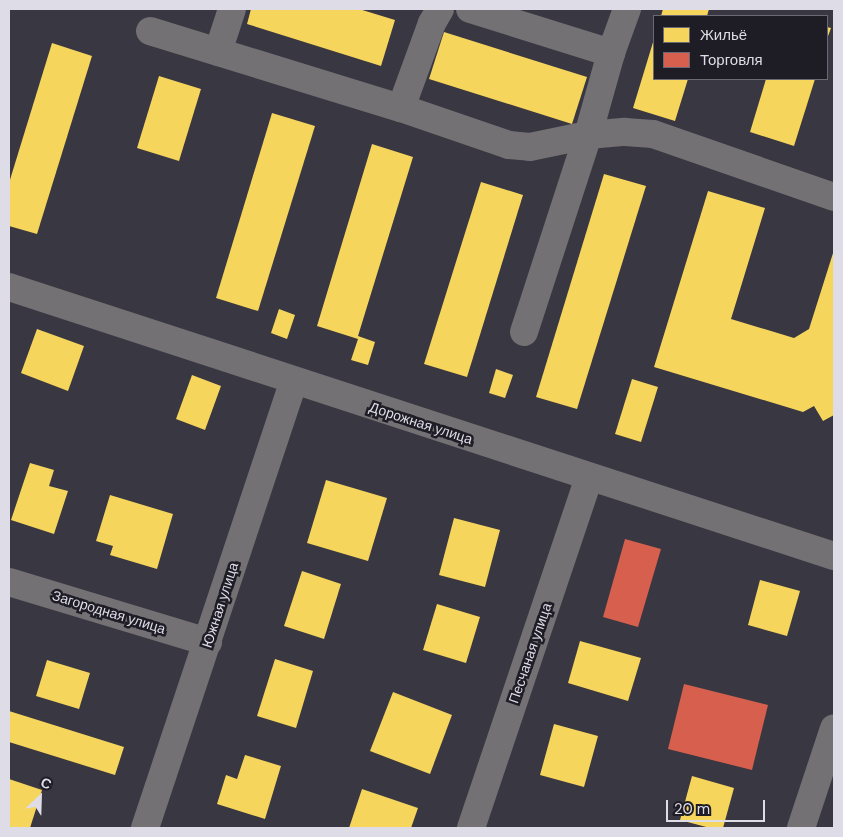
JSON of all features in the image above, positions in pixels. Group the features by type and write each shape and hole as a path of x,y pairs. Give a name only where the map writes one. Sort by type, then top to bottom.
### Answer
{"street":[{"path":"218,52 232,9"},
{"path":"401,108 432,23 440,9"},
{"path":"470,9 611,52"},
{"path":"524,332 588,135 611,52 627,9"},
{"path":"150,31 401,108 508,144 530,147 588,135 625,132 652,134 834,197"},
{"name":"Дорожная улица","path":"9,287 589,478 834,556"},
{"name":"Южная улица","path":"145,828 294,381"},
{"name":"Песчаная улица","path":"471,828 589,478"},
{"name":"Загородная улица","path":"9,582 208,642"},
{"path":"800,828 834,728"}],"building: Жильё":[{"path":"251,9 359,9 395,20 381,66 247,24"},
{"path":"663,9 709,9 707,15 661,15"},
{"path":"444,32 587,77 572,124 429,79"},
{"path":"653,42 653,80 688,80 675,121 633,108"},
{"path":"52,43 92,56 37,234 9,226 9,183"},
{"path":"159,76 201,89 179,161 137,148"},
{"path":"766,80 815,80 794,146 750,132"},
{"path":"272,113 315,126 258,311 216,298"},
{"path":"372,144 413,157 358,336 375,342 368,365 351,360 358,339 317,326"},
{"path":"604,174 646,186 577,409 536,397"},
{"path":"481,182 523,195 467,377 424,364"},
{"path":"708,191 765,208 731,319 794,338 809,329 834,250 834,415 823,421 814,406 803,412 654,367"},
{"path":"279,309 295,315 287,339 271,333"},
{"path":"37,329 84,346 68,391 21,373"},
{"path":"496,369 513,375 505,398 489,393"},
{"path":"192,375 221,386 205,430 176,419"},
{"path":"632,379 658,387 641,442 615,434"},
{"path":"30,463 54,470 49,486 68,491 54,534 11,520"},
{"path":"326,480 387,498 368,561 307,543"},
{"path":"110,495 173,514 157,569 110,555 113,546 96,541"},
{"path":"454,518 500,530 485,587 439,575"},
{"path":"302,571 341,584 324,639 284,626"},
{"path":"760,580 800,591 787,636 748,625"},
{"path":"437,604 480,617 466,663 423,650"},
{"path":"580,641 641,658 628,701 568,683"},
{"path":"275,659 313,671 296,728 257,716"},
{"path":"47,660 90,673 79,709 36,696"},
{"path":"393,692 452,715 430,774 370,751"},
{"path":"9,711 124,747 115,775 9,742"},
{"path":"554,724 598,736 584,787 540,775"},
{"path":"245,755 281,766 265,819 217,804 226,775 237,779"},
{"path":"692,776 734,788 723,828 710,828 680,820"},
{"path":"9,779 42,790 30,828 9,828"},
{"path":"362,789 418,808 411,828 349,828"}],"building: Торговля":[{"path":"625,539 661,549 638,627 603,617"},
{"path":"684,684 768,705 752,770 668,749"}]}
